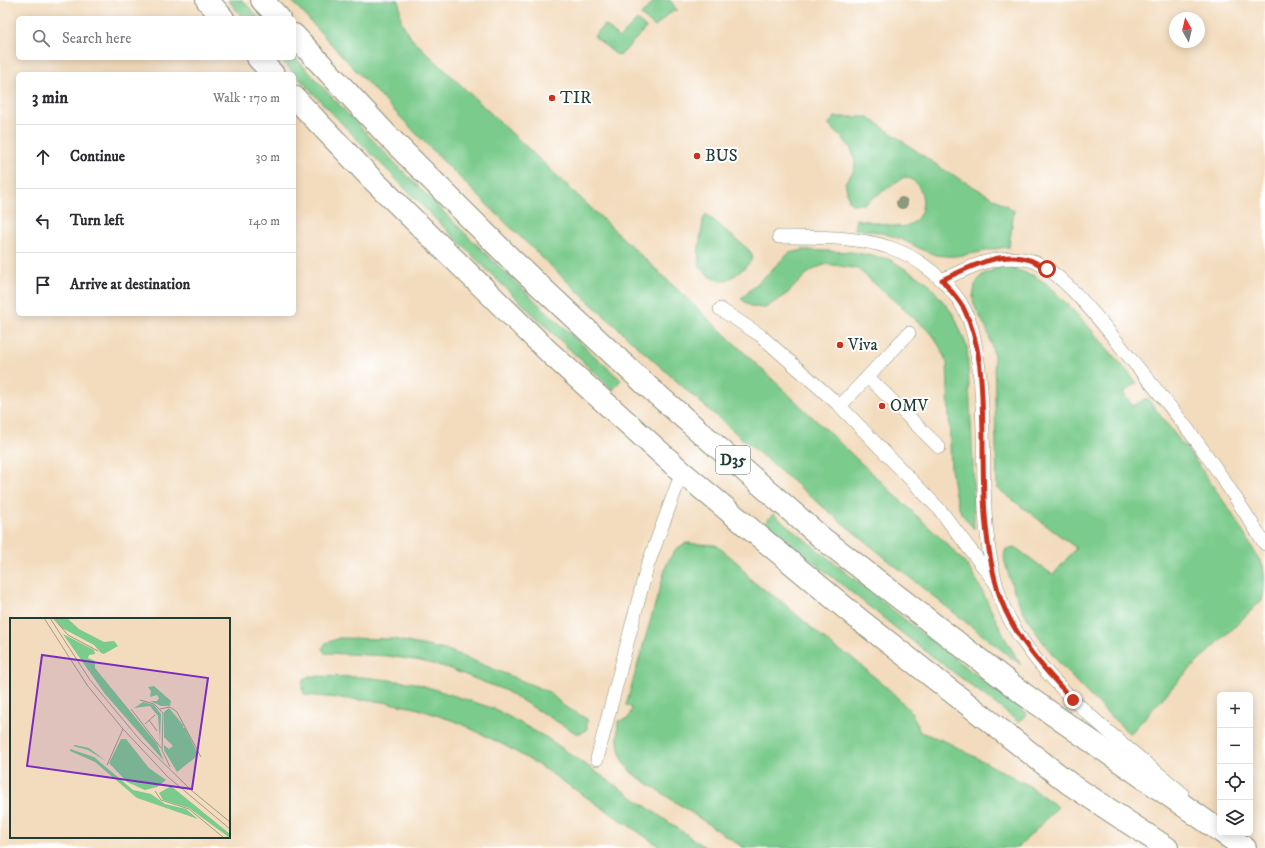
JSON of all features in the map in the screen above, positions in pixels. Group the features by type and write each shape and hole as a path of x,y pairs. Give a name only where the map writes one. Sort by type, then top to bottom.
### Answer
{"highway":[{"path":"207,0 221,16"},
{"path":"262,0 277,16"},
{"name":"D35","path":"296,37 386,134 511,259 645,384 822,538 1025,695 1217,829"},
{"path":"260,60 271,72"},
{"name":"D35","path":"296,99 370,177 544,348 682,472 861,621 1070,784 1167,848"},
{"path":"1227,836 1245,848"}],"lane":[{"path":"779,237 854,240 891,248 916,260 942,280 964,308 975,339 982,395 986,519 997,584 1009,618 1026,646 1073,700 1217,823"},
{"path":"942,280 974,265 991,260 1012,258 1030,260 1047,269 1067,285 1103,324 1205,452 1265,544"},
{"path":"720,309 760,335 840,406 940,510 997,584"},
{"path":"840,406 909,333"},
{"path":"868,377 939,448"},
{"path":"597,759 647,567 682,472"},
{"path":"1232,836 1245,848"}],"green space":[{"path":"228,0 242,0 257,16 241,16"},
{"path":"291,0 399,0 401,21 411,38 950,547 967,565 977,581 1005,638 1021,665 828,511 641,349 550,266 462,179 375,91"},
{"path":"655,0 670,0 677,10 671,12 655,27 641,15"},
{"path":"637,20 646,28 620,56 614,53 594,36 605,24 619,38"},
{"path":"296,58 373,140 454,222 536,302 621,380 613,390 444,227 361,143 296,75 296,72 293,72 282,60 296,60"},
{"path":"835,117 868,117 941,168 1014,210 1009,247 961,255 942,256 929,253 887,234 854,229 856,219 901,227 911,224 918,218 922,210 923,201 918,185 912,180 904,177 864,204 852,204 849,201 845,182 852,174 855,163 854,156 843,138 828,125"},
{"path":"706,214 749,250 752,255 751,261 740,272 723,281 716,279 702,270 699,263 703,220"},
{"path":"804,250 851,252 889,259 927,282 954,315 967,347 973,463 974,529 961,513 955,495 951,469 947,363 932,334 858,269 827,264 816,268 807,274 788,293 765,308 752,307 741,299 789,253"},
{"path":"1008,267 1035,276 1048,285 1088,326 1137,383 1123,393 1133,406 1147,398 1200,467 1231,512 1263,566 1264,592 1262,600 1180,679 1130,734 1075,681 1042,640 1028,619 1016,596 1005,564 1004,555 1006,549 1016,548 1053,575 1076,548 997,488 994,355 988,332 974,305 973,297 975,285 982,275 995,269"},
{"path":"773,514 934,643 1027,713 1019,722 902,633 765,523"},
{"path":"685,543 716,545 738,563 752,581 782,602 836,649 850,656 892,692 912,713 920,732 947,742 1026,784 1058,807 1018,848 744,848 632,773 623,761 619,748 618,721 628,719 632,708 626,705 667,563 675,550"},
{"path":"339,638 393,639 450,651 549,692 564,706 587,719 587,729 581,733 576,733 504,690 445,667 389,656 325,653 322,649 326,643"},
{"path":"309,676 363,677 415,683 495,709 547,738 706,848 662,848 540,766 504,745 457,722 415,708 384,702 305,695 302,688 303,680"}],"place":[{"name":"TIR","path":"552,98"},
{"name":"BUS","path":"697,156"},
{"name":"Viva","path":"840,345"},
{"name":"OMV","path":"882,406"}],"route":[{"path":"1047,269 1030,260 1012,258 991,260 974,265 942,280 964,308 975,339 982,395 983,484 986,519 989,549 997,584 1009,618 1026,646 1073,700"}]}
